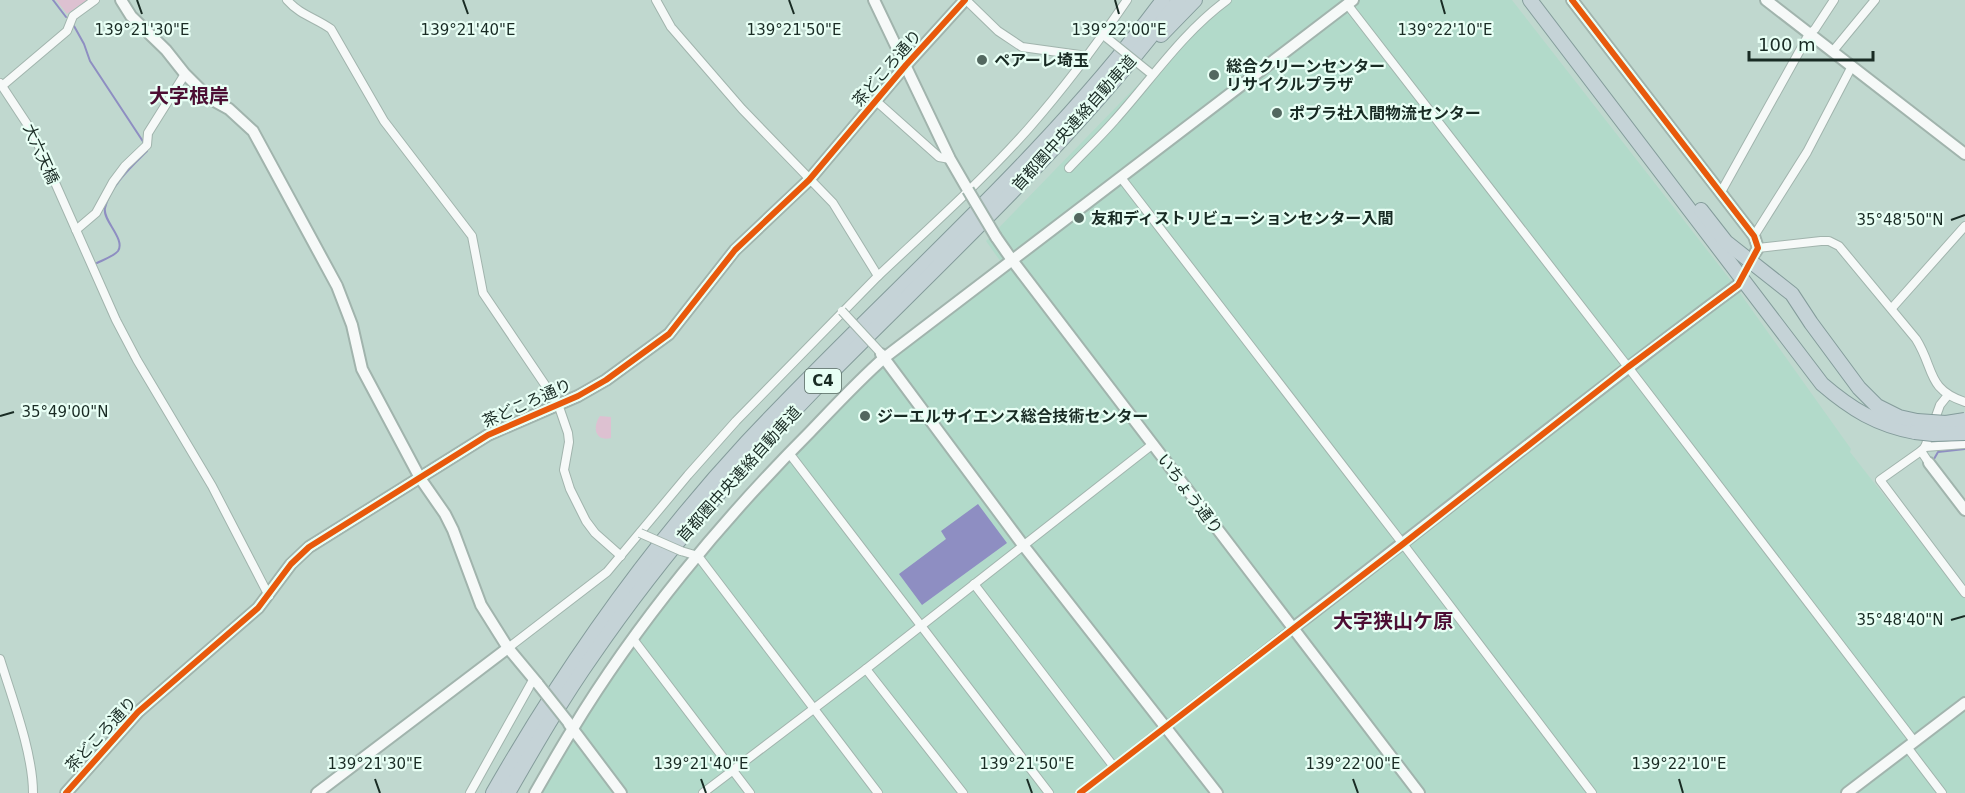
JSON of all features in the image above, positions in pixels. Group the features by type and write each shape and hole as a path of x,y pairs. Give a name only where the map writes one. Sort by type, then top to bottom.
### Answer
{"highway":[{"path":"1080,102 1158,0"},
{"name":"首都圏中央連絡自動車道","path":"493,793 529,730 583,647 635,575 694,503 776,412 1080,102 1163,0"},
{"name":"首都圏中央連絡自動車道","path":"508,793 540,736 593,654 645,583 704,510 814,390 1041,163 1144,46 1179,0"},
{"path":"1073,127 1195,0"},
{"path":"1530,0 1822,384 1841,400 1868,417 1893,428 1965,420"},
{"path":"1537,0 1726,242 1792,294 1859,388 1878,406 1916,427 1943,435 1965,433"}],"street":[{"path":"1,84 67,31 73,16 95,0"},
{"path":"121,0 131,16 166,50 185,74 209,98 230,109 253,130 337,286 352,325 362,369 420,478 453,530 481,605 508,648 621,793"},
{"path":"287,0 309,18 317,19 331,29 384,121 472,236 483,293 558,404 568,433 564,470 570,489 586,521 595,533 621,556"},
{"path":"656,0 671,27 742,110 833,203 878,276"},
{"name":"いちょう通り","path":"874,0 950,159 996,237 1419,793"},
{"path":"966,0 998,32 1022,47 1087,56"},
{"name":"茶どころ通り","path":"66,793 138,712 258,608 291,564 309,547 488,435 578,396 606,380 669,334 735,250 808,180 906,64 966,0"},
{"path":"317,793 607,572 736,421 842,311 1029,128 1105,37 1127,0"},
{"path":"1069,168 1114,121 1151,73 1210,13 1227,0"},
{"path":"1572,0 1721,192 1756,246"},
{"path":"1766,0 1965,154"},
{"path":"1721,192 1809,34 1815,29 1834,0"},
{"path":"1833,51 1875,0"},
{"path":"535,793 570,725 698,556 789,453 882,355 1122,179 1350,2 1628,367 1910,744 1942,793"},
{"path":"1105,37 1151,73"},
{"path":"1756,246 1852,66"},
{"path":"76,230 96,213 126,166 147,145 148,133 185,74"},
{"name":"大六天橋","path":"1,84 33,133 130,347 212,486 269,596"},
{"path":"875,100 939,157 950,159"},
{"path":"1122,179 1592,793"},
{"path":"1892,308 1965,226"},
{"path":"1756,246 1821,241 1835,243 1892,308 1921,347 1932,378 1948,395 1965,402"},
{"path":"1080,793 1628,367 1738,285"},
{"path":"842,311 882,355 1023,545 1217,793"},
{"path":"1948,395 1940,405 1923,449 1929,464 1965,510"},
{"path":"703,793 866,669 1153,444"},
{"path":"1965,444 1923,449 1880,480 1965,593"},
{"path":"789,453 1049,793"},
{"path":"640,533 698,556 878,793"},
{"path":"974,584 1114,767"},
{"path":"633,639 750,793"},
{"path":"0,659 32,774 33,793"},
{"path":"866,669 963,793"},
{"path":"470,793 536,682"},
{"path":"1847,793 1965,702"}],"shaded area":[{"path":"56,0 87,0 67,14"},
{"path":"1220,0 1512,0 1732,282 1851,449 1850,452 1965,599 1965,793 541,793 579,725 638,638 703,556 794,451 886,358 1006,269 986,241"},
{"path":"600,416 611,417 611,438 601,438 596,433 596,425"}],"water":[{"path":"978,504 1007,543 922,605 899,574 946,539 941,531"}],"waterway":[{"path":"53,0 66,17"},
{"path":"74,26 90,61 144,143"},
{"path":"97,263 114,255 120,246 117,235 105,213 108,200 122,177 147,151"},
{"path":"1934,459 1938,452 1965,449"}],"cycle path":[{"path":"66,793 138,712 258,608 291,564 309,547 488,435 578,396 606,380 669,334 735,250 809,180 906,65 965,0"},
{"path":"1080,793 1628,367 1738,285 1758,248 1754,236 1572,0"}],"place":[{"name":"ペアーレ埼玉","path":"982,60"},
{"name":"総合クリーンセンター リサイクルプラザ","path":"1214,75"},
{"name":"ポプラ社入間物流センター","path":"1277,113"},
{"name":"友和ディストリビューションセンター入間","path":"1079,218"},
{"name":"ジーエルサイエンス総合技術センター","path":"865,416"}],"district":[{"name":"大字根岸","path":"189,96"},
{"name":"大字狭山ケ原","path":"1393,621"}]}
